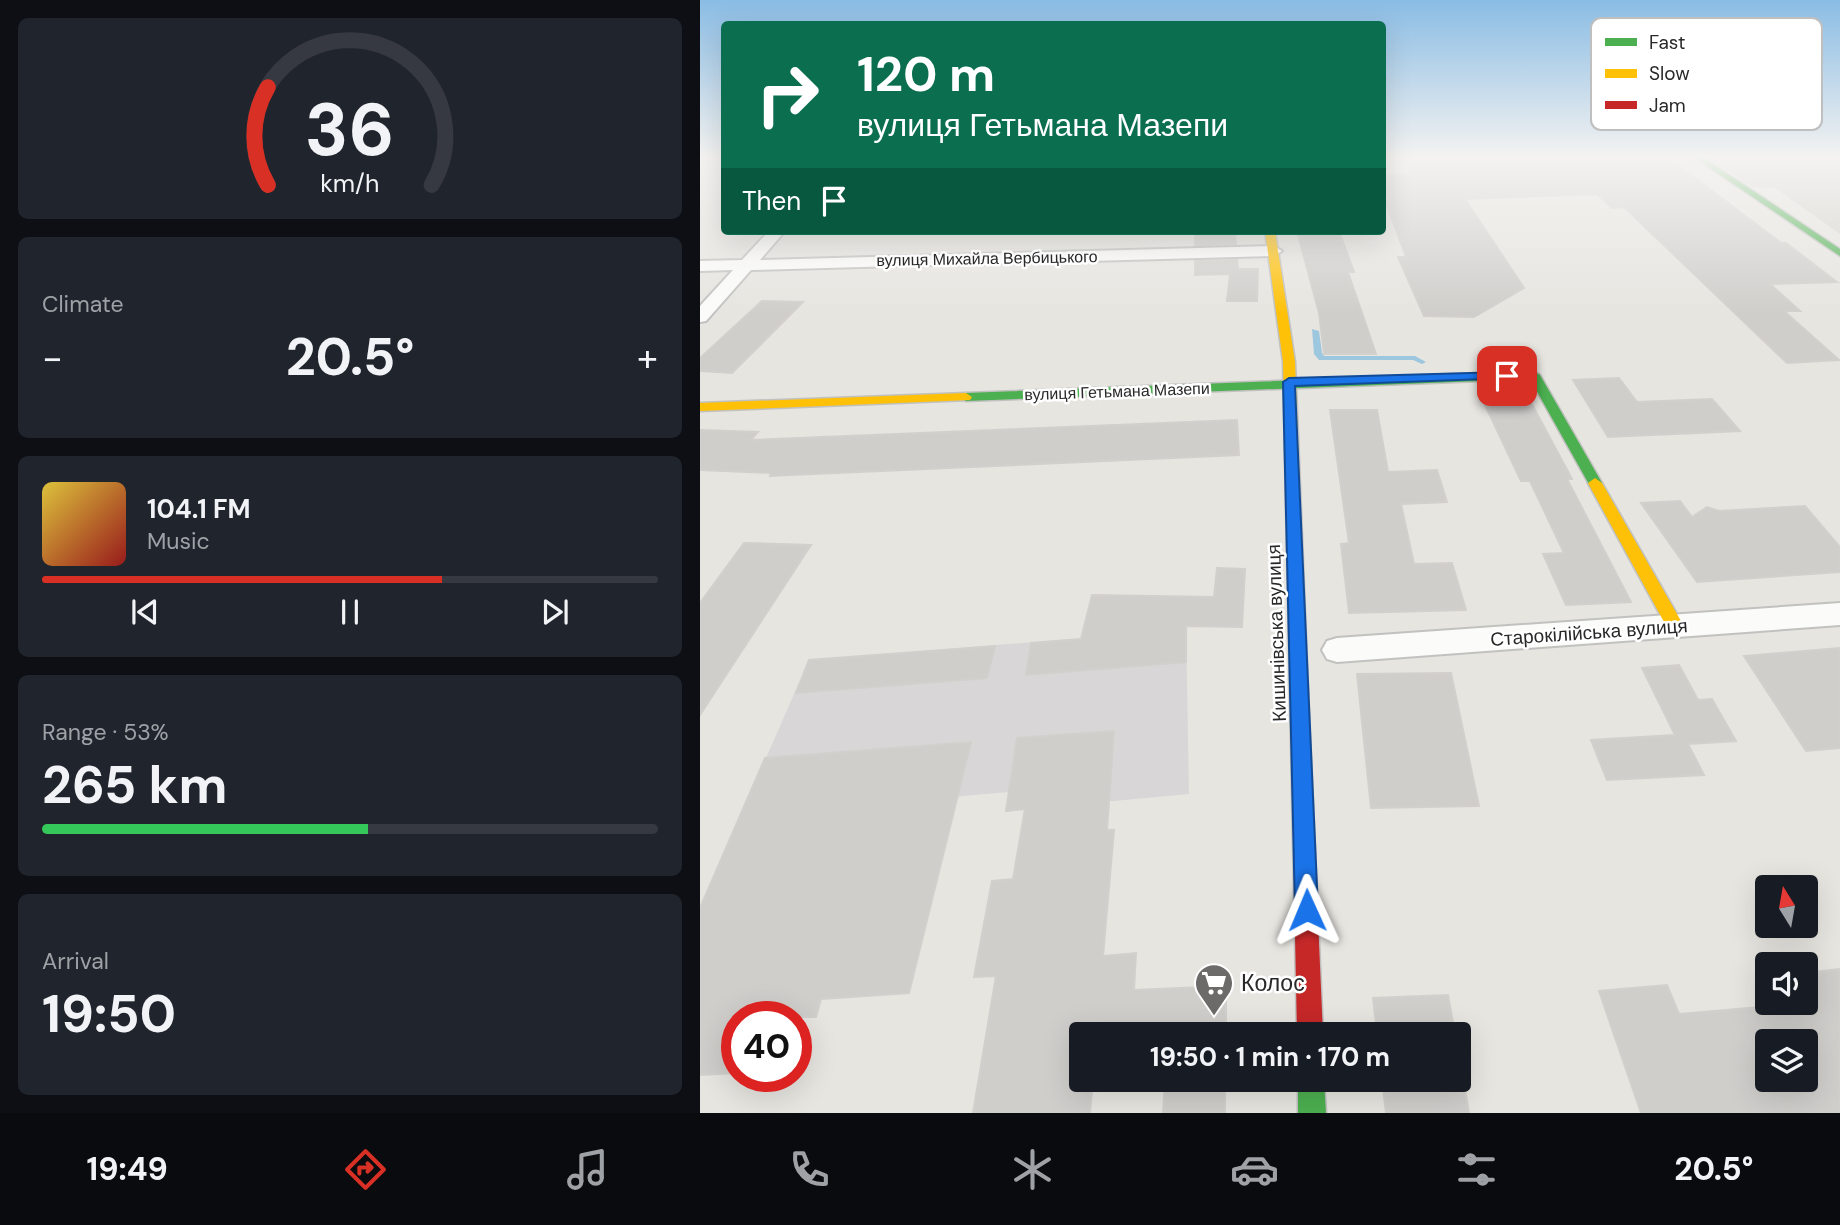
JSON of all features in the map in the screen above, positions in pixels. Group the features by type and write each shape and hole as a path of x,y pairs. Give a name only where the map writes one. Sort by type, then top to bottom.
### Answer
{"street":[{"path":"1776,210 1840,253"},
{"path":"700,317 774,235"},
{"name":"Кишинівська вулиця","path":"1271,235 1283,311 1289,382 1310,1022"},
{"name":"вулиця Михайла Вербицького","path":"700,265 1274,251"},
{"name":"вулиця Гетьмана Мазепи","path":"700,407 1289,382 1534,375 1675,626"},
{"name":"Старокілійська вулиця","path":"1347,649 1840,614"},
{"path":"1311,1092 1312,1113"}],"shaded area":[{"path":"1806,210 1840,210 1840,234"},
{"path":"1186,630 1189,794 1006,811 1009,792 741,815 809,660"}],"building":[{"path":"1389,210 1472,210 1524,288 1474,317 1424,316 1398,257 1406,257"},
{"path":"1627,210 1737,210 1837,282 1770,284 1800,311 1784,311 1839,360 1787,363"},
{"path":"1195,235 1235,235 1236,244 1195,246"},
{"path":"1298,235 1340,235 1354,272 1348,272 1376,354 1324,354 1319,313"},
{"path":"1237,260 1238,269 1258,269 1257,301 1227,301 1230,274 1195,275 1195,261"},
{"path":"762,301 803,302 732,373 700,371 700,358"},
{"path":"1619,378 1637,402 1712,399 1740,431 1608,437 1573,380"},
{"path":"1527,395 1572,479 1567,479 1631,602 1566,605 1543,554 1564,553 1530,481 1521,481 1485,405 1488,405 1484,397"},
{"path":"1330,410 1377,410 1388,472 1437,470 1447,502 1401,504 1414,564 1452,563 1466,610 1349,613 1341,544 1349,543"},
{"path":"1237,420 1239,455 770,476 771,473 700,470 700,430 758,432 751,440"},
{"path":"1680,501 1692,517 1707,507 1719,511 1805,506 1840,547 1840,572 1697,582 1641,503"},
{"path":"744,543 811,545 700,715 700,603"},
{"path":"1217,568 1245,569 1242,627 1186,626 1186,662 1026,675 1031,643 1081,639 1092,595 1214,597"},
{"path":"995,646 987,678 796,693 809,660"},
{"path":"1840,648 1840,748 1806,751 1744,656"},
{"path":"1679,665 1698,700 1712,699 1736,741 1688,744 1704,775 1607,780 1591,740 1675,735 1642,668"},
{"path":"1451,673 1479,806 1371,808 1357,674"},
{"path":"1114,731 1107,830 1114,830 1103,956 1136,953 1134,990 1226,986 1226,1022 1069,1022 1069,1092 1092,1092 1090,1113 973,1113 996,976 974,977 992,881 1013,879 1025,809 1006,811 1017,738"},
{"path":"971,742 909,993 821,999 816,1017 812,1017 812,1001 721,1001 721,1074 700,1075 700,908 765,758"},
{"path":"1840,969 1840,1113 1641,1113 1599,991 1667,985 1679,1014 1755,1007 1755,1015 1818,1015 1818,972"},
{"path":"1448,995 1453,1022 1376,1022 1373,998"},
{"path":"1164,1092 1225,1092 1225,1113 1163,1113"},
{"path":"1383,1092 1465,1092 1469,1113 1386,1113"}],"waterway":[{"path":"1315,331 1318,354 1322,358 1415,358 1422,362"}],"traffic: fast":[{"path":"1776,210 1840,253"},
{"path":"966,397 1534,375 1595,483"},
{"path":"1311,1092 1312,1113"}],"traffic: slow":[{"path":"1271,235 1289,362 1299,690"},
{"path":"700,407 966,397"},
{"path":"1595,483 1675,626"}],"traffic: jam":[{"path":"1299,690 1310,1022"}],"place":[{"name":"Колос","path":"1214,1017"}],"route":[{"path":"1307,910 1289,382 1507,376"}]}
